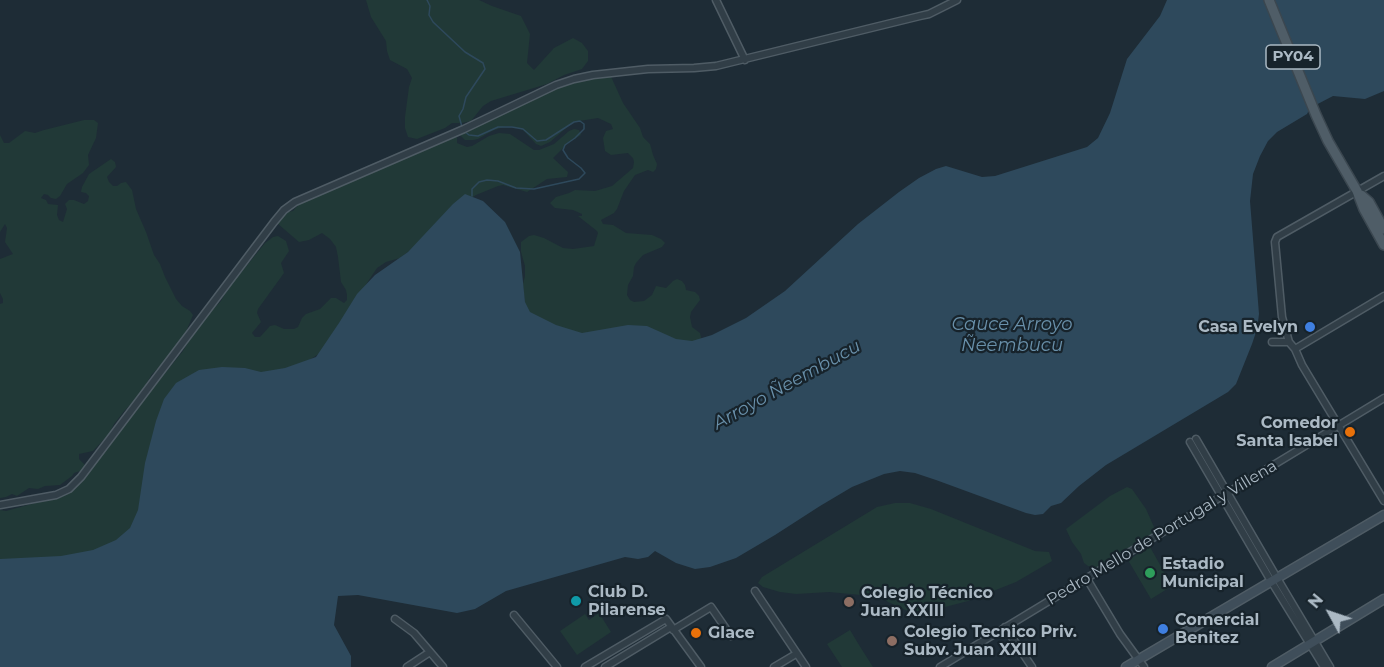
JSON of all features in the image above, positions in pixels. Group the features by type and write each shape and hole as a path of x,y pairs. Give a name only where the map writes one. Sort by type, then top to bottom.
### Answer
{"main road":[{"name":"PY04","path":"1269,0 1328,141 1357,191 1364,210 1384,245"},
{"name":"PY04","path":"1357,191 1369,202 1384,229"},
{"path":"1126,667 1141,663 1384,515"},
{"path":"1272,667 1384,599"}],"street":[{"path":"716,0 745,60"},
{"path":"0,505 56,495 69,489 81,477 284,210 295,202 574,79 648,69 716,66 930,14 957,0"},
{"path":"1384,176 1277,237 1275,242 1282,317 1289,342 1384,508"},
{"path":"1295,349 1384,296"},
{"path":"1272,342 1289,342"},
{"name":"Pedro Mello de Portugal y Villena","path":"940,667 1384,398"},
{"path":"1337,427 1384,501"},
{"path":"1193,440 1324,667"},
{"path":"1087,579 1120,634 1141,663"},
{"path":"755,591 806,667"},
{"path":"605,667 711,607 730,636"},
{"path":"514,615 557,667"},
{"path":"395,619 414,633 443,667"},
{"path":"585,667 666,619 701,667"},
{"path":"1005,627 1032,667"},
{"path":"1312,643 1330,667"},
{"path":"406,667 430,652"},
{"path":"774,667 796,654"}],"green space":[{"path":"366,0 479,0 521,16 530,34 527,63 534,70 554,48 573,38 582,43 588,51 588,61 582,69 547,84 491,101 483,106 471,121 452,123 417,139 408,137 405,117 412,78 407,69 390,60 386,41 371,17"},
{"path":"608,70 623,103 640,128 643,137 650,144 657,164 653,172 648,170 635,175 624,191 614,213 601,220 603,224 613,225 626,233 652,235 665,243 662,247 643,255 636,263 627,295 634,302 644,301 652,295 656,286 666,288 677,279 682,281 686,290 695,292 699,296 700,300 690,317 692,327 700,333 700,342 587,341 526,314 523,284 525,266 521,242 534,235 563,248 594,246 598,233 578,216 582,214 573,210 555,208 550,203 556,197 575,190 595,191 612,186 633,168 633,158 628,153 611,155 605,151 603,138 606,131 613,129 611,124 598,118 573,122 550,142 541,146 536,144 523,130 511,126 492,131 473,140 465,140 459,134 516,104 589,74"},
{"path":"84,120 94,120 98,123 96,138 88,155 89,165 83,173 67,184 56,199 44,194 41,198 48,204 58,205 57,215 63,222 67,209 65,204 69,200 84,204 88,201 89,196 81,192 89,174 111,159 115,162 116,167 107,177 109,182 117,186 126,182 132,190 136,209 154,255 176,299 193,315 185,334 152,374 139,396 114,424 109,434 93,451 79,454 79,459 86,466 83,470 74,473 60,485 38,489 29,488 17,496 12,494 0,498 0,304 3,303 3,299 0,293 0,259 13,254 5,242 7,228 5,224 0,232 0,135 4,143 9,143 25,131 35,133"},
{"path":"574,129 579,130 581,135 568,143 553,158 568,172 567,177 547,179 527,192 503,185 476,195 467,201 452,218 400,258 386,262 377,268 320,353 308,361 154,435 148,454 137,540 0,575 0,510 6,511 70,491 109,447 119,430 183,351 199,324 221,301 227,290 265,243 278,236 286,241 289,251 281,263 284,273 258,309 257,313 261,322 252,333 255,337 260,337 270,326 275,325 284,329 298,327 306,314 320,309 331,298 344,303 347,300 346,290 341,282 336,247 322,233 299,242 277,223 288,212 293,211 299,204 455,134 457,143 467,147 499,133 510,134 534,150 539,150 554,144"},
{"path":"1127,487 1132,489 1146,509 1154,531 1151,536 1138,542 1115,559 1097,568 1088,566 1084,563 1066,529 1110,496"},
{"path":"895,503 910,503 931,509 1035,551 1049,552 1052,561 1016,582 968,601 930,611 908,611 879,595 829,592 796,594 780,592 763,587 758,583 762,577 877,507"},
{"name":"Estadio Municipal","path":"1150,547 1172,586 1151,599 1128,560"},
{"path":"599,613 611,632 577,655 560,631 585,614 589,620"},
{"path":"850,630 873,667 842,667 827,644"}],"water":[{"name":"Cauce Arroyo Ñeembucu","path":"1167,0 1384,0 1384,91 1365,99 1333,96 1310,108 1307,114 1277,132 1268,141 1260,156 1253,174 1250,201 1259,314 1257,329 1236,384 1228,392 1106,465 1061,503 1051,506 1043,514 1026,513 915,473 900,471 884,474 852,487 736,558 710,567 695,569 676,563 655,551 648,557 638,559 625,557 506,591 475,609 457,613 358,595 338,596 334,625 351,656 351,667 0,667 0,559 61,556 93,550 116,540 130,528 138,510 145,463 156,421 164,399 176,383 199,370 222,367 245,368 261,372 285,368 316,357 357,294 375,275 408,252 465,194 483,201 505,222 520,252 525,302 530,312 556,325 582,333 628,325 647,326 676,339 692,341 712,335 746,318 785,291 858,224 899,192 936,169 946,166 982,177 995,176 1087,147 1098,138 1110,113 1127,59 1160,16"}],"waterway":[{"path":"427,0 430,6 429,15 433,22 465,52 483,63 485,69 466,97 459,116 462,127"},
{"path":"464,131 469,135 478,136 498,127 512,127 523,129 537,141 546,140 574,122 580,121 584,124 584,129 565,145 563,150 568,158 585,173 579,179 534,189 516,188 498,181 487,180 479,182 472,189 472,196"}],"place":[{"name":"Casa Evelyn","path":"1310,327"},
{"name":"Comedor Santa Isabel","path":"1350,432"},
{"name":"Estadio Municipal","path":"1150,573"},
{"name":"Club D. Pilarense","path":"576,601"},
{"name":"Colegio Técnico Juan XXIII","path":"849,602"},
{"name":"Comercial Benitez","path":"1163,629"},
{"name":"Glace","path":"696,633"},
{"name":"Colegio Tecnico Priv. Subv. Juan XXIII","path":"892,641"}],"water label":[{"name":"Arroyo Ñeembucu","path":"787,385"}]}
